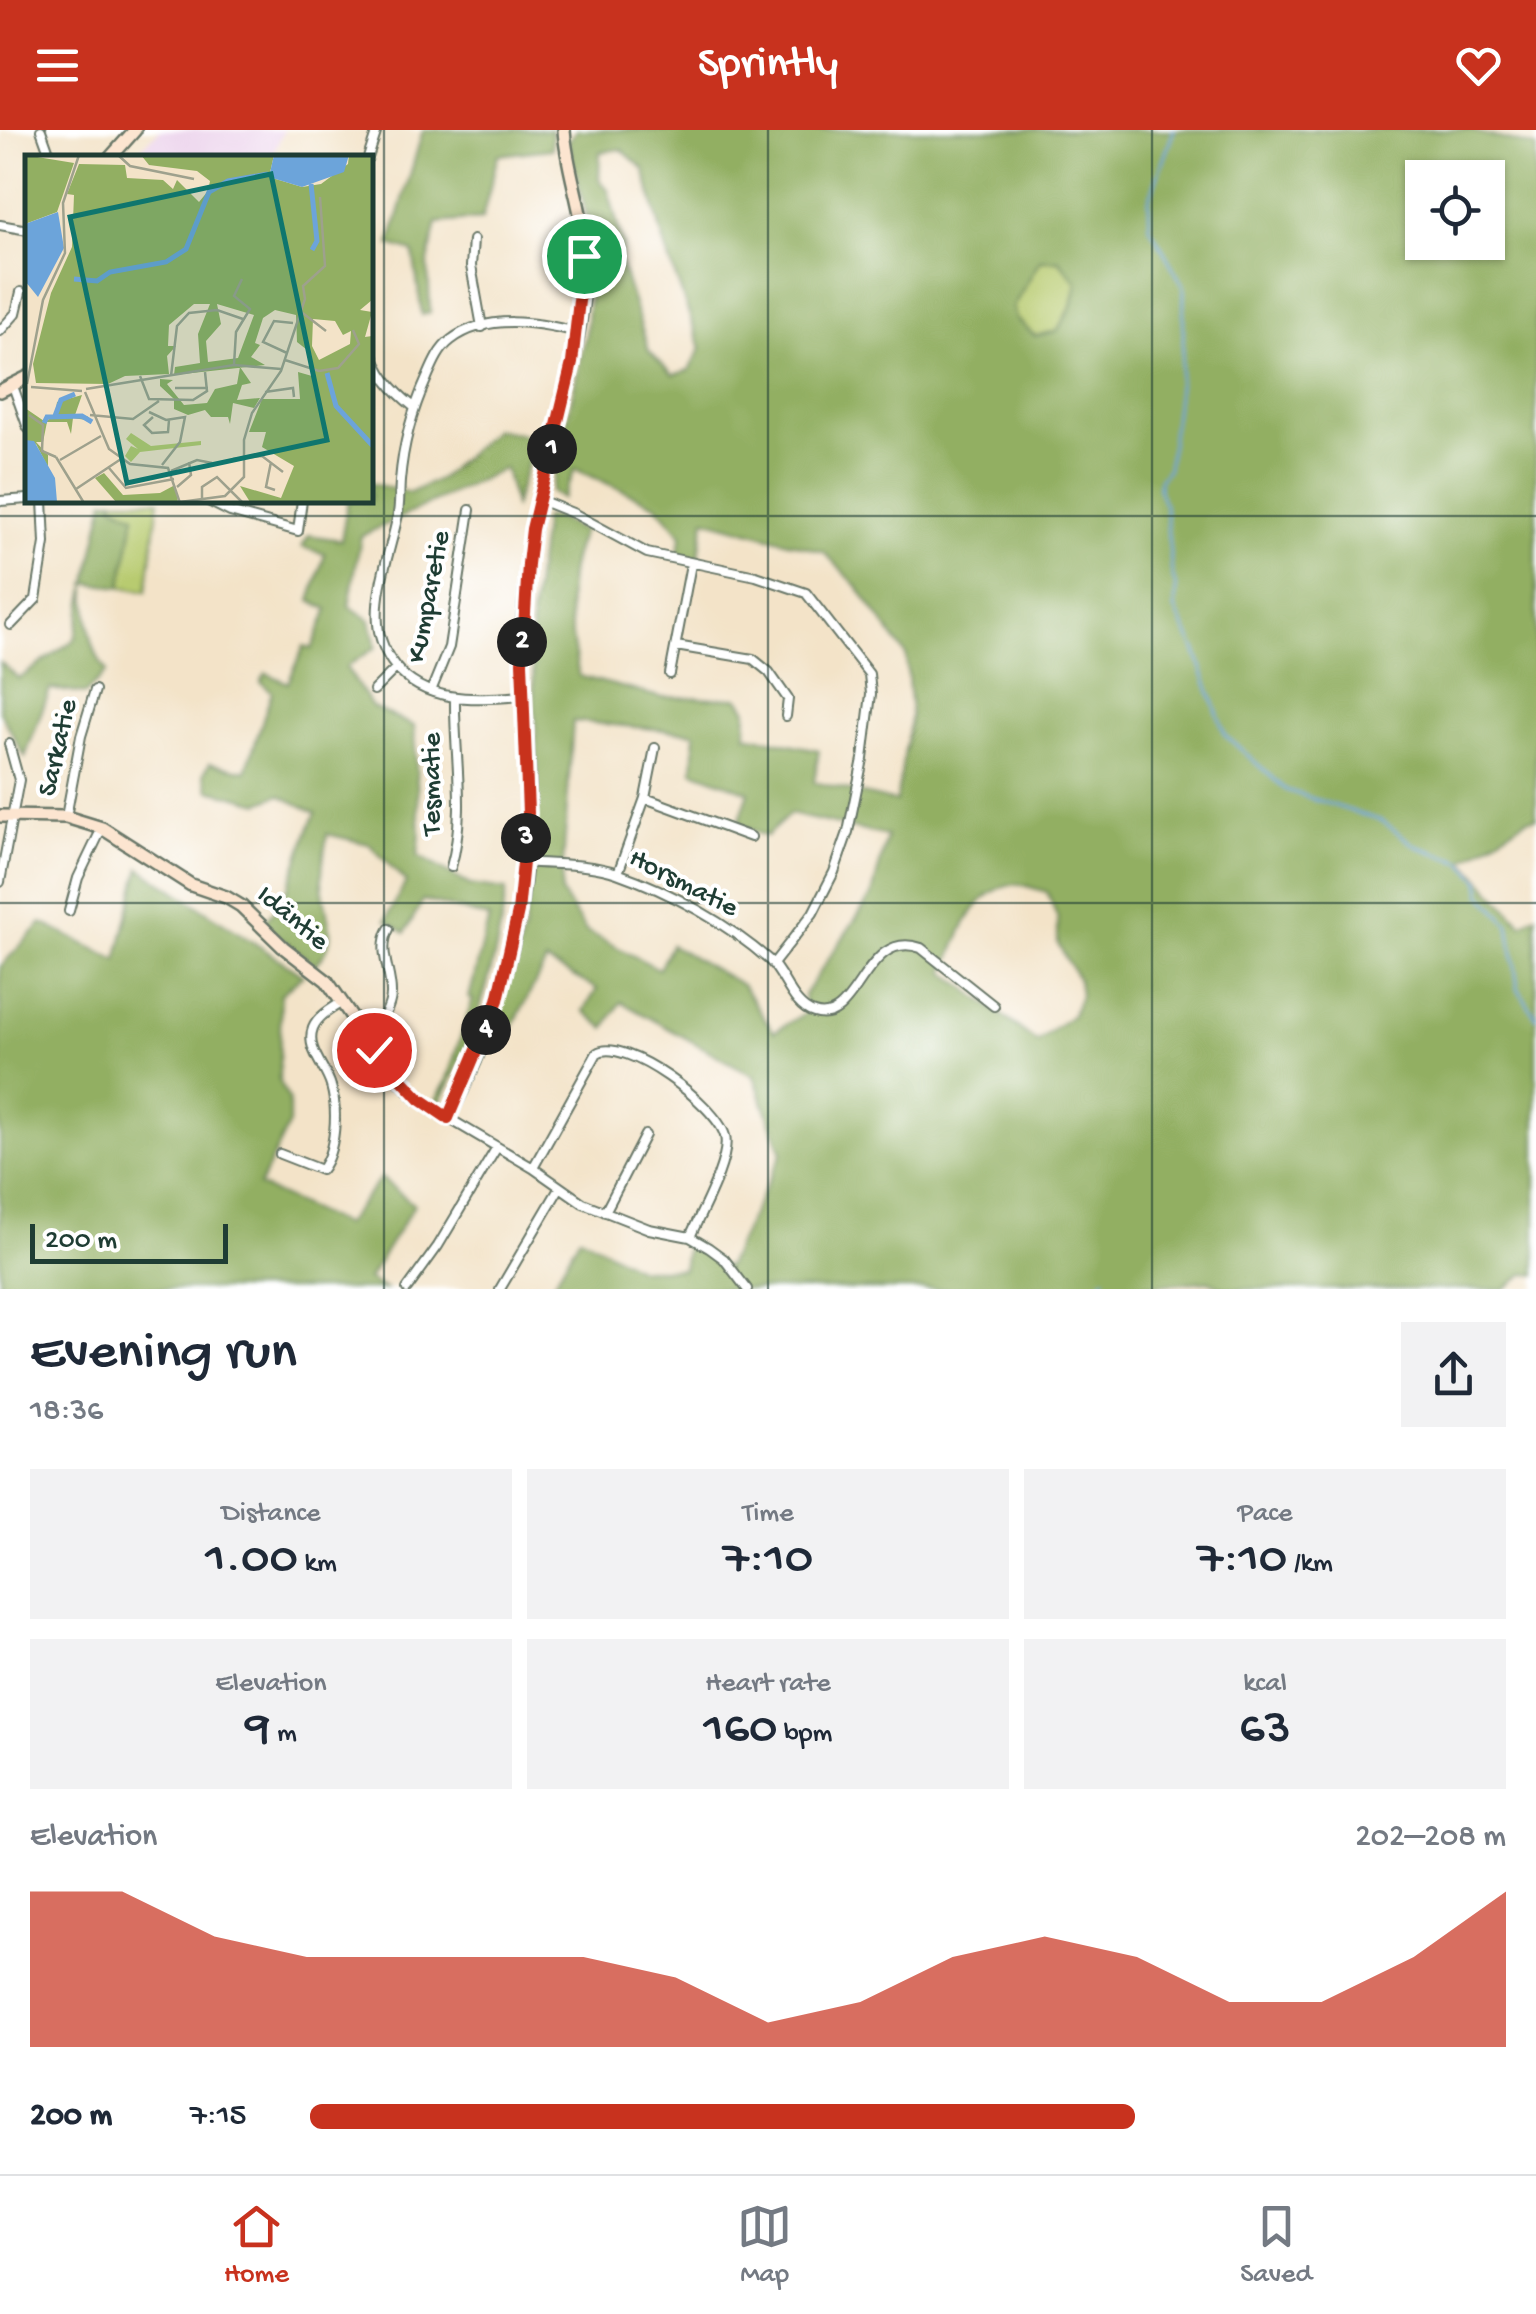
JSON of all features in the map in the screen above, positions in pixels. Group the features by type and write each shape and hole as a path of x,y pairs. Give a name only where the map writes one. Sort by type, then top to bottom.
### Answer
{"street":[{"path":"41,130 50,155"},
{"path":"113,155 135,130"},
{"path":"369,155 377,130"},
{"path":"564,130 584,256 577,332 532,529 523,627 529,790 526,862 498,1000 448,1118 533,1168 582,1203 649,1229 690,1237 724,1260 747,1289"},
{"path":"0,225 25,229"},
{"path":"473,240 471,266 482,327"},
{"path":"0,331 16,314 20,292"},
{"path":"523,696 454,700 431,690 396,668 383,644 377,620 398,514 403,452 414,407 440,351 457,336 513,321 577,332"},
{"path":"372,352 380,374 414,407"},
{"path":"6,389 25,423"},
{"path":"0,500 25,499"},
{"path":"540,500 576,514 647,554 756,576 806,593 869,674 871,694 863,759 848,832 834,872 812,913 773,964"},
{"path":"11,626 36,599 45,543 43,502"},
{"path":"210,502 230,512 298,531 302,502"},
{"name":"Kumparetie","path":"431,690 448,647 470,510"},
{"path":"670,674 690,564"},
{"path":"676,646 753,659 770,672 788,698 786,716"},
{"path":"374,690 396,668"},
{"name":"Sarkatie","path":"66,817 81,736 95,690"},
{"name":"Tesmatie","path":"451,868 460,802 454,700"},
{"path":"0,882 19,780 9,744"},
{"path":"618,873 645,798 655,748"},
{"path":"645,798 751,837"},
{"name":"Idäntie","path":"0,816 66,817 102,828 192,886 242,906 283,947 327,981 410,1090 448,1118"},
{"path":"69,911 78,878 102,828"},
{"name":"Horsmatie","path":"526,862 618,873 705,914 773,964 794,996 815,1014 831,1013 849,998 877,958 894,946 909,944 921,948 994,1006"},
{"path":"369,1040 390,1002 383,945 389,929"},
{"path":"280,1154 320,1170 327,1162 335,1104 330,1083 310,1043 313,1026 342,1002"},
{"path":"533,1168 598,1053 606,1048 621,1050 694,1093 725,1135 725,1156 690,1237"},
{"path":"604,1212 645,1135"},
{"path":"407,1289 438,1246 497,1147"},
{"path":"500,1289 560,1186"}],"shaded area":[{"path":"160,130 284,130 271,155 133,155"}],"green space":[{"path":"423,130 552,130 552,149 498,155 482,219 437,223 428,262 430,313 422,315 413,252 390,245"},
{"path":"576,130 1467,130 1536,147 1536,818 1527,819 1464,860 1522,924 1536,915 1536,1275 1524,1274 1505,1289 1226,1289 1208,1281 1110,1289 550,1289 580,1236 639,1269 683,1269 687,1244 726,1268 782,1153 754,1076 621,1002 605,1028 584,1011 597,989 546,962 504,1043 491,1033 524,930 531,870 537,770 531,618 544,518 554,517 583,531 569,585 579,676 659,697 739,698 747,710 746,735 819,750 814,782 896,802 911,714 906,655 857,586 824,552 705,519 698,561 677,555 682,535 656,505 575,469 562,499 551,492 586,333 593,244 568,141","holes":["621,149 644,169 666,250 701,348 689,370 673,375 649,351 620,262 623,246 608,189 599,179 600,152","1040,260 1059,260 1077,282 1072,306 1057,331 1035,336 1016,319 1013,307","573,721 695,733 693,771 749,792 738,825 766,836 790,814 887,836 872,895 804,995 805,1013 774,1032 742,985 671,945 659,969 586,931 561,893","1019,884 1047,892 1058,919 1058,944 1078,980 1080,995 1072,1015 1037,1042 945,972 970,915 979,903 1003,887"]},
{"path":"1040,260 1059,260 1078,282 1072,306 1057,331 1035,336 1016,319 1013,307"},
{"path":"495,429 536,437 514,506 505,468 361,536 349,606 370,620 376,647 346,667 372,707 414,726 418,856 470,885 506,890 497,947 482,1002 438,1107 433,1105 446,1082 473,999 469,998 489,918 423,900 405,933 386,920 406,882 369,844 327,834 322,883 330,936 315,965 271,930 265,920 284,896 316,813 279,795 260,803 209,790 204,773 210,763 246,771 272,692 261,682 266,673 288,683 304,646 312,649 328,609 310,601 325,554 302,547 309,535 341,540 348,502 372,502 372,484 410,493 441,478"},
{"path":"105,502 114,502 135,515 121,587 87,583"},
{"path":"159,502 147,591 121,587 135,515 114,504"},
{"path":"86,587 92,641 107,672 85,694 50,689 25,757 0,712 0,662 19,679 75,639"},
{"path":"140,868 303,975 281,994 279,1080 289,1100 289,1124 259,1186 344,1225 381,1178 414,1205 368,1279 385,1289 0,1289 0,967 42,923 117,960"}],"waterway":[{"path":"1174,130 1149,200 1150,227 1184,287 1183,347 1168,468 1159,480 1159,491 1165,506 1176,587 1175,609 1195,649 1225,735 1286,790 1382,821 1416,846 1463,862 1480,881 1482,894 1509,925 1518,988 1536,1017"},
{"path":"1098,1289 1105,1278"}],"route":[{"path":"374,1050 420,1099 448,1118 498,1000 526,862 528,759 522,662 532,529 572,363 584,256"}]}
